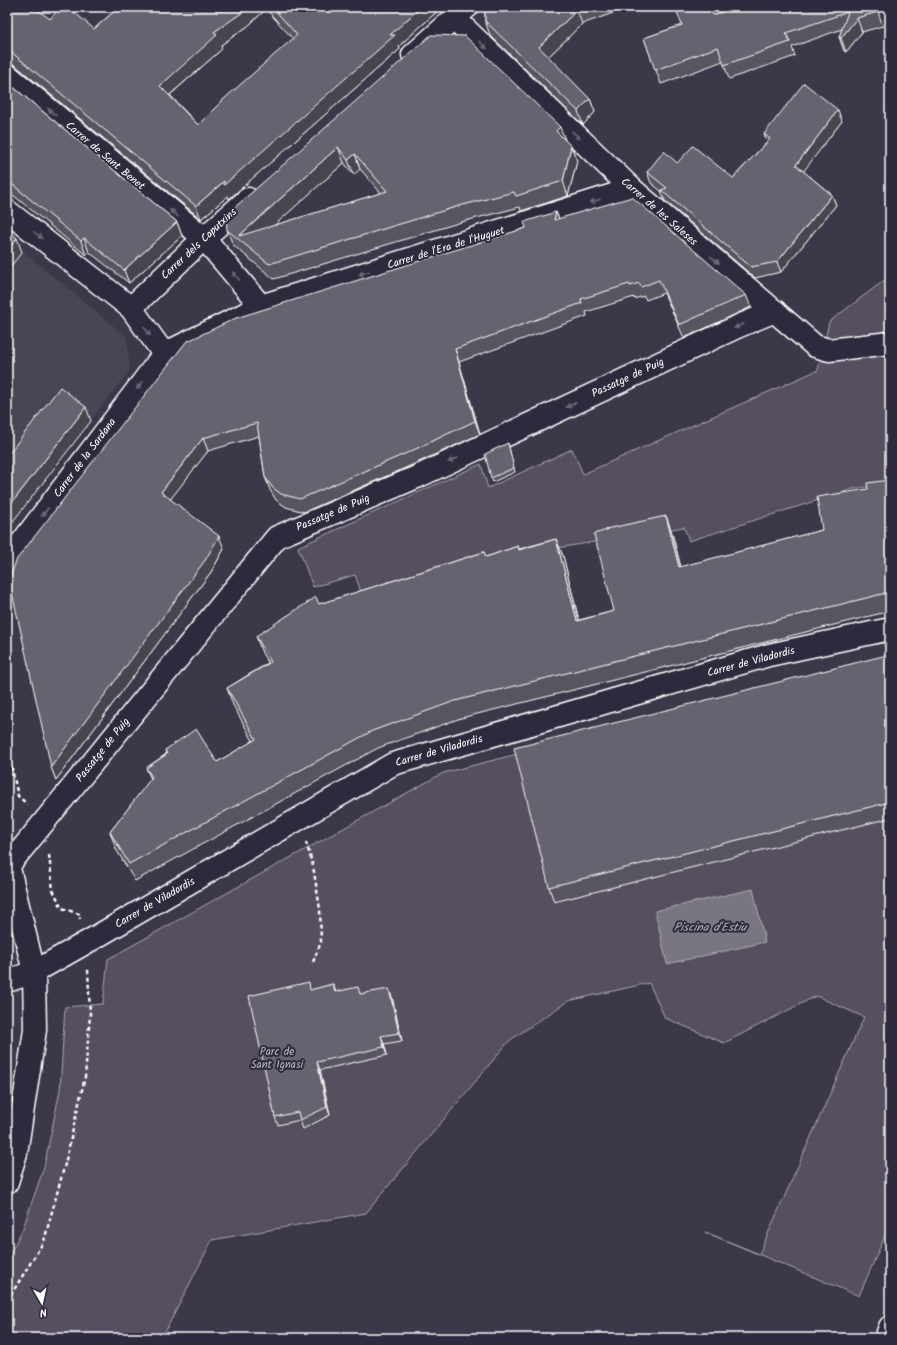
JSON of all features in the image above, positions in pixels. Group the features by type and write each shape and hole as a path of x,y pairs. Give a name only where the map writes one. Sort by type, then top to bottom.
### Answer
{"street":[{"path":"395,70 461,13"},
{"name":"Carrer de les Saleses","path":"461,13 632,190 815,346 829,350 890,343"},
{"name":"Carrer de Sant Benet","path":"7,75 204,238"},
{"name":"Carrer dels Caputxins","path":"130,308 263,185"},
{"name":"Carrer de l'Era de l'Huguet","path":"164,354 261,306 632,190"},
{"path":"7,211 130,308 164,354"},
{"path":"204,238 261,306"},
{"name":"Passatge de Puig","path":"8,863 277,537 418,476 775,311"},
{"name":"Carrer de la Sardana","path":"7,562 164,354"},
{"name":"Carrer de Viladordis","path":"7,981 34,972 86,943 393,764 770,655 890,629"},
{"path":"7,1182 16,1153 35,1030 34,972 8,863"},
{"path":"886,1338 890,1327"}],"path":[{"path":"298,820 313,866 320,909 321,942 313,962"},
{"path":"7,1301 44,1241 65,1164 85,1077 90,1015 86,943"}],"shaded area":[{"path":"7,238 127,337 130,370 7,529"}],"green space":[{"path":"890,276 890,483 853,489 689,541 684,527 552,549 488,556 362,595 355,575 313,587 298,547 481,464 488,488 572,449 583,474 818,370 829,322"},
{"name":"Parc de Sant Ignasi","path":"890,659 890,1224 859,1296 705,1232 759,1254 864,1017 816,996 724,1043 665,1018 649,983 568,1001 509,1041 366,1213 212,1240 162,1338 7,1338 7,1260 23,1228 44,1167 60,1090 65,1007 103,1004 108,959 443,773"}],"water":[{"name":"Piscina d'Estiu","path":"753,889 765,942 667,964 655,911"}],"building":[{"path":"7,7 34,7 50,19 60,7 68,7 94,29 119,7 249,7 214,32 217,35 160,86 198,125 225,98 297,35 272,7 421,7 390,35 395,35 224,185 224,181 196,206 7,50"},
{"path":"485,7 585,7 577,10 539,47 590,99 578,111 485,21"},
{"path":"675,7 710,7 713,15 737,7 876,7 878,12 857,18 841,38 839,37 848,12 786,33 790,42 724,65 718,47 655,70 644,38 682,25"},
{"path":"431,35 465,36 560,127 556,131 571,146 563,181 516,196 514,192 459,206 269,264 227,230 226,215","holes":["338,147 348,160 355,154 387,191 239,236"]},
{"path":"7,82 177,222 124,270 84,238 81,241 7,180"},
{"path":"804,83 838,110 796,165 832,195 777,262 751,267 661,190 667,188 647,172 664,151 677,163 693,146 733,178 770,139 764,134"},
{"path":"632,197 746,295 679,325 659,280 641,287 639,283 630,286 629,284 581,299 582,303 455,349 475,421 407,453 300,499 281,494 272,487 265,477 257,423 203,438 161,492 219,536 206,559 51,767 9,579 17,559 186,342 236,318 526,228 524,222 556,212 554,220"},
{"path":"7,229 17,238 7,251"},
{"path":"60,387 86,407 7,509 7,456"},
{"path":"508,443 514,468 491,478 485,454"},
{"path":"890,480 890,592 455,701 372,731 129,864 110,832 152,777 146,768 167,754 165,750 196,729 217,762 256,739 227,688 271,662 256,636 316,597 319,604 484,552 486,557 518,546 519,550 556,539 577,621 614,611 594,534 607,530 606,529 666,516 679,567 822,530 817,497 868,489 867,483"},
{"path":"890,643 890,802 549,887 514,748 887,655 884,644"},
{"path":"309,982 310,990 333,984 335,992 358,987 360,994 389,989 399,1033 381,1036 384,1047 317,1062 327,1107 300,1120 298,1112 275,1117 249,996"}]}
